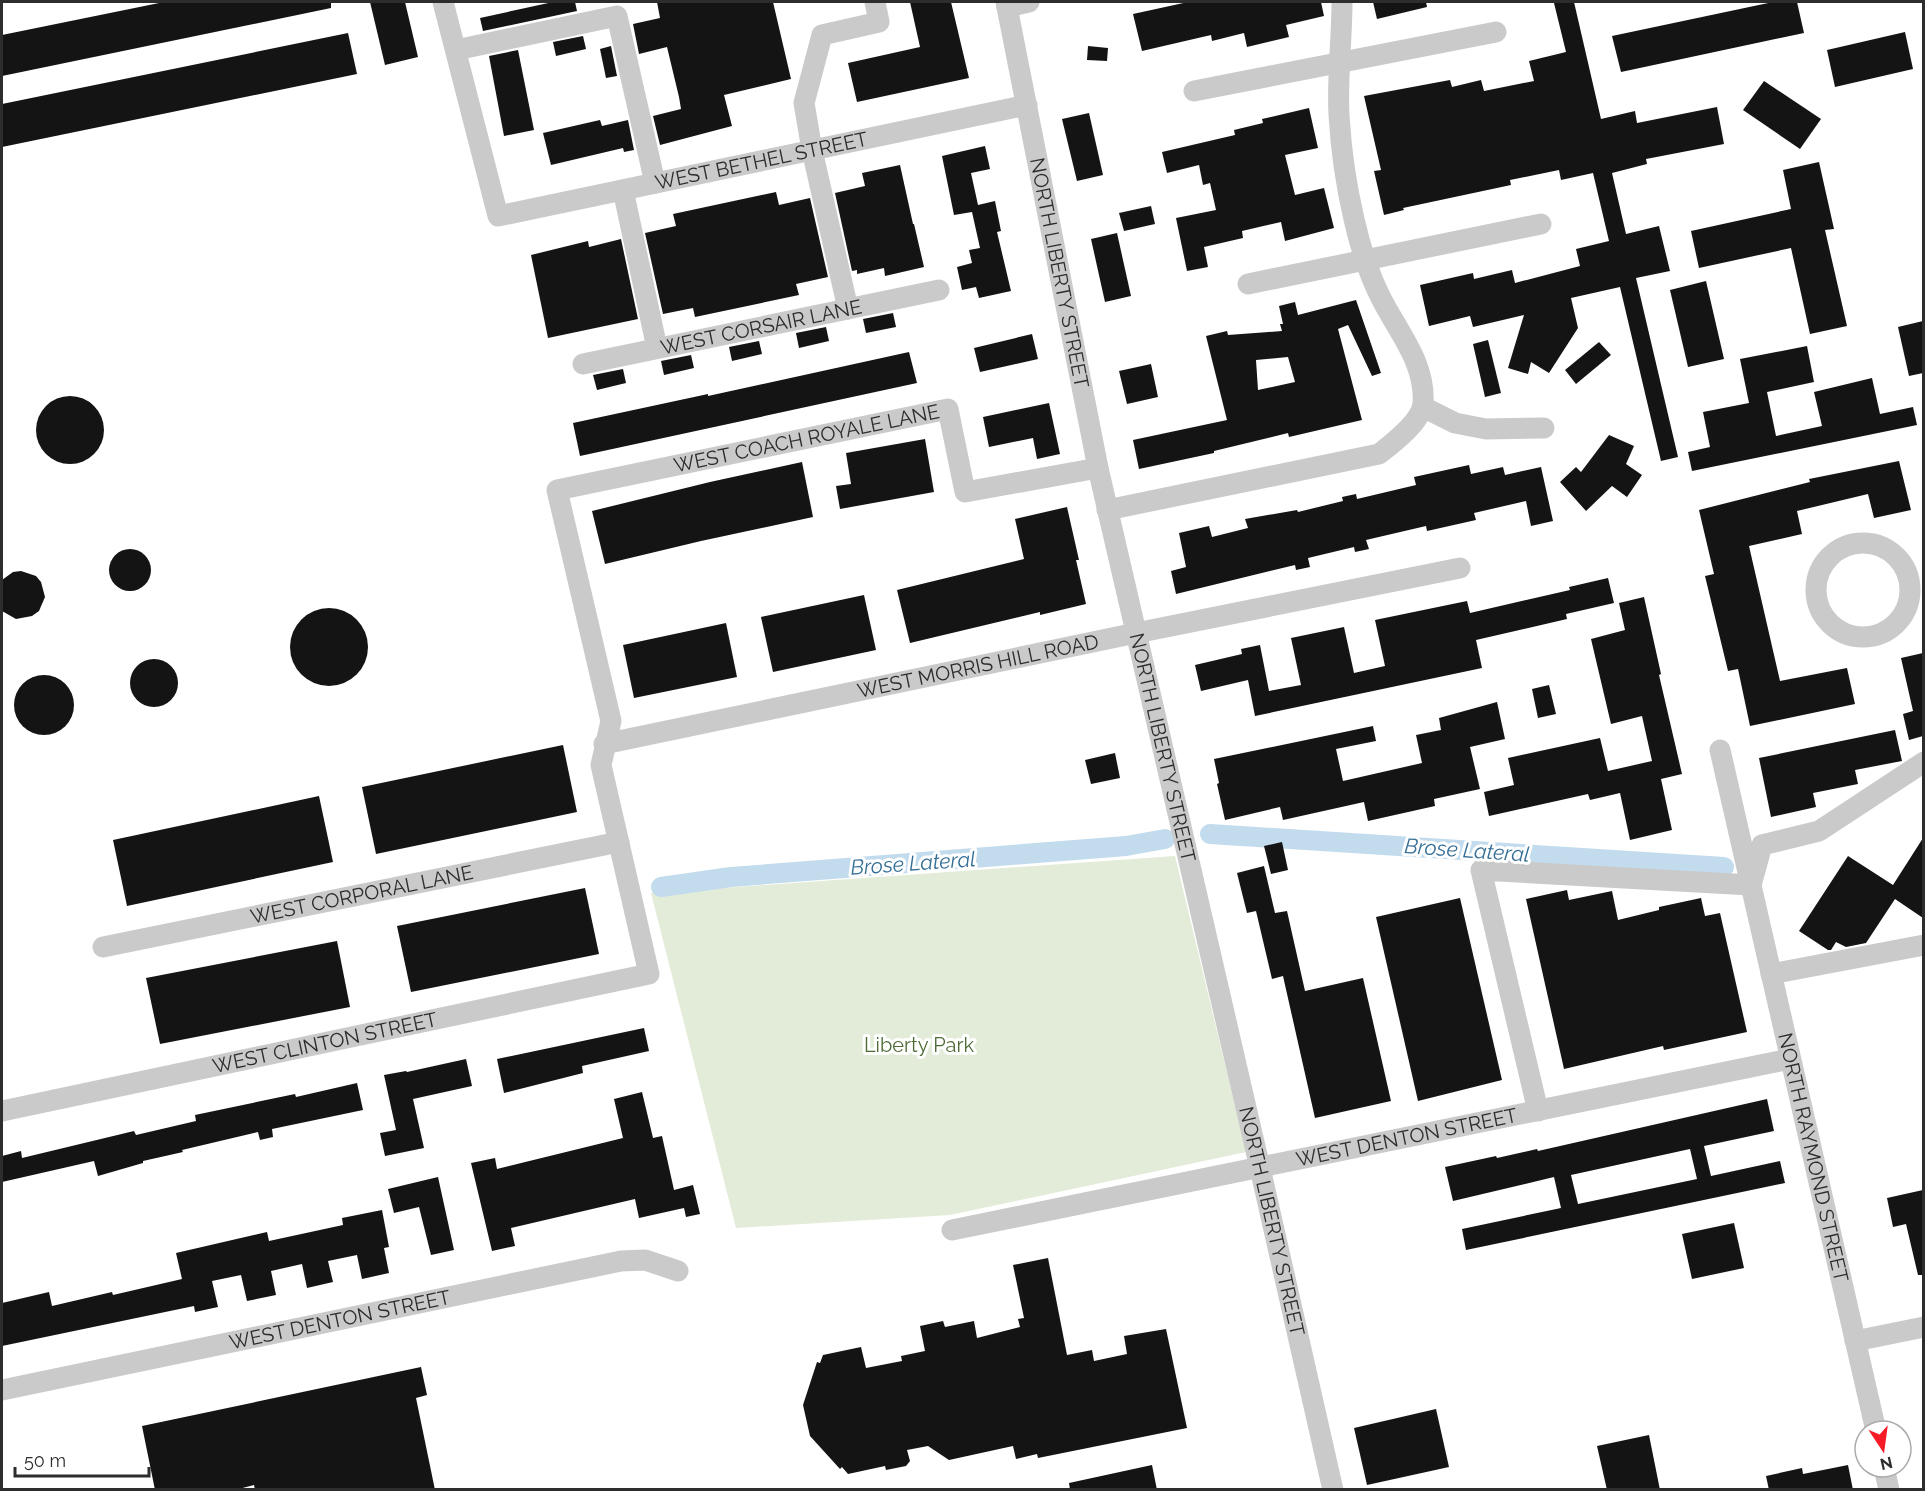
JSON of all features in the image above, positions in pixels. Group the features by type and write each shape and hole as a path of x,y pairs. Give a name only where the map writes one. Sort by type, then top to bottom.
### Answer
{"street":[{"path":"443,2 456,50 617,16 655,183"},
{"path":"848,309 812,150 804,104 822,35 879,22 875,2"},
{"path":"1007,4 1029,2"},
{"path":"1107,510 1378,454 1404,434 1423,407 1422,384 1415,358 1381,299 1353,218 1344,166 1339,114 1342,2"},
{"name":"NORTH LIBERTY STREET","path":"1007,4 1107,510 1333,1490"},
{"path":"1194,91 1496,32"},
{"name":"WEST BETHEL STREET","path":"456,50 498,216 1026,105"},
{"path":"623,190 657,348"},
{"path":"1248,284 1541,224"},
{"name":"WEST CORSAIR LANE","path":"583,364 939,290"},
{"path":"1423,407 1455,423 1486,429 1544,428"},
{"name":"WEST COACH ROYALE LANE","path":"604,744 611,721 557,490 948,409 965,492 1098,468"},
{"path":"1867,543 1882,546 1895,554 1905,567 1917,595 1895,624 1882,633 1867,637 1851,635 1837,629 1825,618 1818,604 1816,589 1818,574 1826,560 1837,550 1851,544 1867,543"},
{"name":"WEST MORRIS HILL ROAD","path":"604,744 1460,568"},
{"path":"604,744 601,765 620,842"},
{"name":"NORTH RAYMOND STREET","path":"1720,750 1872,1419"},
{"path":"1538,1111 1481,870 1751,885 1762,845 1819,831 1923,762"},
{"name":"WEST CORPORAL LANE","path":"103,947 620,842"},
{"name":"WEST CLINTON STREET","path":"2,1111 649,974 620,842"},
{"path":"1771,974 1923,945"},
{"name":"WEST DENTON STREET","path":"952,1230 1790,1059"},
{"name":"WEST DENTON STREET","path":"2,1390 621,1261 645,1260 678,1271"},
{"path":"1855,1341 1923,1327"}],"green space":[{"name":"Liberty Park","path":"1175,856 1246,1152 950,1215 736,1228 651,893"}],"building":[{"path":"164,2 331,2 331,8 2,76 2,35"},
{"path":"370,2 405,2 418,57 385,65"},
{"path":"553,2 575,2 577,11 483,31 480,18"},
{"path":"657,2 773,2 791,79 724,95 732,126 660,145 653,116 681,109 679,97 667,47 639,54 633,24 660,18"},
{"path":"910,2 951,2 969,78 857,102 848,63 920,47"},
{"path":"1188,2 1321,2 1324,16 1286,25 1289,37 1247,47 1244,33 1212,41 1211,35 1142,51 1133,14"},
{"path":"1373,2 1426,2 1427,7 1377,19"},
{"path":"1574,2 1601,119 1635,111 1637,123 1717,107 1724,144 1646,159 1647,164 1612,173 1626,234 1659,226 1670,271 1636,278 1678,457 1661,461 1620,287 1571,298 1578,328 1549,373 1531,362 1528,374 1508,368 1524,315 1473,327 1470,316 1429,326 1420,285 1473,273 1474,279 1512,270 1515,283 1580,266 1576,249 1609,241 1593,173 1561,180 1559,170 1510,180 1511,185 1403,208 1404,210 1384,215 1374,171 1381,170 1364,96 1450,80 1452,87 1481,80 1484,91 1534,81 1529,61 1566,52 1554,3"},
{"path":"1773,2 1797,2 1804,33 1621,72 1612,36"},
{"path":"1905,32 1913,69 1835,87 1827,50"},
{"path":"348,33 357,74 2,147 2,104"},
{"path":"583,36 586,49 556,56 553,42"},
{"path":"611,46 617,76 606,78 600,49"},
{"path":"1088,46 1108,48 1107,61 1087,60"},
{"path":"518,50 534,130 504,136 489,56"},
{"path":"1764,81 1821,119 1800,149 1743,110"},
{"path":"1309,108 1318,148 1285,155 1295,195 1324,188 1334,228 1285,241 1281,222 1242,231 1243,238 1204,247 1208,267 1187,271 1176,218 1216,210 1210,183 1203,185 1199,165 1167,173 1162,152 1235,135 1234,130 1263,123 1262,119"},
{"path":"1089,113 1103,175 1077,181 1062,119"},
{"path":"600,120 602,126 628,120 634,150 624,152 623,148 551,165 543,133"},
{"path":"985,146 990,169 971,173 978,205 995,201 1001,231 997,232 1011,291 979,298 976,287 962,290 957,267 972,263 969,250 980,248 972,212 954,215 942,156"},
{"path":"1819,162 1834,229 1825,230 1847,326 1810,334 1791,248 1699,268 1691,231 1791,209 1783,170"},
{"path":"900,165 924,267 885,276 884,268 857,274 857,270 852,271 835,193 865,186 862,173"},
{"path":"776,192 779,205 810,198 828,277 796,284 799,295 695,317 693,308 663,314 645,233 676,226 673,214"},
{"path":"1151,206 1155,224 1124,231 1119,213"},
{"path":"1117,233 1131,296 1105,302 1091,239"},
{"path":"621,239 638,319 548,338 531,255 588,241 589,247"},
{"path":"1706,281 1724,359 1688,367 1670,290"},
{"path":"1356,300 1381,373 1372,376 1348,325 1338,329 1362,420 1289,437 1288,433 1214,451 1214,453 1139,469 1133,440 1227,420 1206,336 1227,331 1228,335 1282,331 1280,324 1283,324 1279,306 1295,302 1298,315","holes":["1288,357 1295,382 1258,390 1256,360"]},
{"path":"893,313 896,327 866,333 863,319"},
{"path":"1923,321 1923,373 1909,376 1898,327"},
{"path":"826,327 829,341 799,348 796,333"},
{"path":"1032,334 1038,359 980,372 974,348"},
{"path":"1488,340 1501,393 1485,397 1473,344"},
{"path":"759,341 762,354 732,361 729,347"},
{"path":"1599,342 1611,355 1576,384 1565,370"},
{"path":"1807,346 1814,382 1767,392 1776,436 1822,426 1814,392 1872,378 1880,414 1913,407 1917,425 1692,471 1688,452 1710,447 1703,412 1749,403 1740,359"},
{"path":"909,352 917,383 580,456 573,423"},
{"path":"691,355 694,368 664,375 661,361"},
{"path":"1151,364 1158,397 1127,404 1119,371"},
{"path":"623,369 626,383 597,390 593,375"},
{"path":"70,396 83,399 94,406 101,417 104,430 101,443 94,454 83,461 70,464 57,461 46,454 39,443 36,430 39,417 46,406 57,399"},
{"path":"1049,403 1060,454 1037,459 1033,438 989,447 983,417"},
{"path":"1609,435 1634,446 1626,464 1642,475 1627,497 1612,486 1586,511 1560,482 1576,467 1581,472"},
{"path":"925,439 934,492 840,509 836,486 851,484 846,453"},
{"path":"1899,461 1911,510 1874,518 1868,494 1797,511 1802,534 1749,546 1780,681 1847,668 1855,704 1750,726 1738,669 1728,671 1705,576 1714,574 1699,510 1810,482 1809,479"},
{"path":"802,462 813,517 605,564 592,511"},
{"path":"1469,465 1471,474 1503,467 1505,475 1541,467 1553,521 1531,526 1526,501 1474,513 1476,520 1427,531 1426,526 1366,540 1369,549 1355,552 1354,547 1308,558 1310,567 1296,570 1295,565 1176,594 1171,571 1186,567 1179,533 1209,526 1212,537 1248,528 1245,519 1297,510 1298,512 1343,501 1342,497 1356,494 1357,499 1416,485 1414,477"},
{"path":"1067,507 1086,604 1040,615 1040,612 910,643 897,590 1024,559 1015,519"},
{"path":"130,549 138,550 145,555 150,562 150,578 145,585 138,590 130,591 122,590 115,585 110,578 109,570 110,562 115,555 122,550"},
{"path":"21,571 36,576 41,582 45,597 39,611 32,616 16,619 2,611 2,580 13,572"},
{"path":"1608,578 1614,603 1566,614 1567,619 1476,640 1482,668 1255,716 1248,680 1201,691 1195,665 1242,654 1241,649 1260,645 1269,691 1301,685 1291,638 1344,627 1354,673 1385,666 1375,620 1467,601 1470,613 1570,590 1569,587"},
{"path":"864,595 876,650 773,672 761,617"},
{"path":"1644,597 1682,774 1661,779 1672,830 1630,840 1620,793 1590,800 1588,794 1489,816 1484,792 1514,785 1508,758 1600,738 1608,771 1652,761 1642,716 1611,724 1591,639 1625,630 1619,603"},
{"path":"321,608 337,608 351,614 362,625 368,639 368,655 362,669 351,680 337,686 321,686 307,680 296,669 290,655 290,639 296,625 307,614"},
{"path":"726,623 737,677 634,698 623,645"},
{"path":"1923,653 1923,736 1909,740 1903,714 1913,711 1901,658"},
{"path":"154,659 171,666 178,683 171,700 154,707 137,700 130,683 137,666"},
{"path":"38,675 50,675 61,680 69,688 74,705 72,717 61,730 50,735 38,735 27,730 19,722 14,711 14,699 19,688 27,680"},
{"path":"1549,685 1556,714 1538,718 1532,689"},
{"path":"1497,702 1505,739 1470,747 1480,789 1434,799 1435,806 1368,821 1364,802 1283,820 1280,807 1225,820 1214,759 1373,726 1376,741 1336,749 1343,781 1422,763 1416,735 1441,730 1439,718"},
{"path":"1895,730 1902,761 1855,770 1858,784 1813,793 1816,807 1771,817 1759,758"},
{"path":"563,745 577,812 376,854 362,787"},
{"path":"1115,753 1120,778 1091,784 1085,760"},
{"path":"319,796 333,862 127,906 113,840"},
{"path":"1923,838 1923,918 1895,899 1866,943 1846,947 1836,942 1831,950 1799,931 1848,856 1893,885"},
{"path":"1282,842 1288,870 1271,874 1264,846"},
{"path":"1264,866 1275,913 1287,911 1305,991 1363,978 1391,1101 1315,1118 1283,976 1272,979 1256,911 1247,913 1237,873"},
{"path":"585,888 599,954 411,992 397,926"},
{"path":"1567,890 1569,900 1612,891 1618,920 1659,910 1659,907 1701,898 1705,916 1720,913 1747,1032 1664,1050 1663,1046 1564,1069 1526,899"},
{"path":"1460,898 1502,1080 1418,1101 1376,917"},
{"path":"337,941 350,1007 160,1044 146,978"},
{"path":"644,1028 649,1051 582,1066 583,1073 504,1093 497,1059"},
{"path":"466,1059 472,1086 413,1099 424,1148 385,1156 380,1133 396,1130 384,1075"},
{"path":"357,1083 363,1110 272,1129 273,1137 260,1140 258,1132 182,1150 183,1152 143,1161 143,1163 98,1176 94,1161 2,1182 2,1156 21,1151 22,1158 134,1131 136,1135 196,1121 195,1115 295,1094 296,1097"},
{"path":"642,1092 653,1138 662,1136 674,1190 693,1185 700,1214 686,1217 684,1208 639,1218 635,1199 511,1228 515,1246 492,1251 471,1163 495,1158 497,1169 623,1138 614,1099"},
{"path":"1767,1099 1774,1131 1704,1146 1711,1176 1780,1161 1785,1183 1466,1250 1462,1229 1561,1208 1554,1177 1453,1201 1445,1167 1496,1156 1497,1158 1537,1149 1538,1151","holes":["1690,1149 1697,1179 1578,1204 1571,1175"]},
{"path":"438,1177 454,1250 431,1255 419,1207 394,1213 388,1189"},
{"path":"1923,1190 1923,1275 1918,1275 1906,1224 1893,1227 1887,1198"},
{"path":"382,1210 389,1247 384,1248 389,1273 362,1279 357,1255 328,1261 333,1282 307,1288 302,1264 271,1271 276,1295 247,1301 241,1275 212,1281 218,1307 195,1312 194,1306 2,1346 2,1303 49,1292 52,1306 182,1279 176,1253 267,1232 269,1241 343,1225 342,1218"},
{"path":"1734,1223 1744,1268 1692,1279 1682,1234"},
{"path":"1048,1258 1067,1355 1092,1350 1094,1361 1127,1354 1124,1336 1166,1329 1187,1428 1038,1458 1037,1454 1016,1459 1013,1446 949,1460 928,1446 907,1450 910,1461 906,1466 886,1470 885,1466 848,1474 842,1467 840,1469 810,1436 803,1405 817,1362 820,1363 823,1355 861,1347 866,1368 902,1361 901,1356 925,1351 920,1326 943,1321 945,1327 974,1321 977,1338 1020,1327 1018,1319 1024,1318 1013,1265"},
{"path":"421,1367 427,1395 416,1398 435,1490 255,1490 254,1485 235,1490 155,1490 142,1426"},
{"path":"1436,1409 1449,1467 1367,1485 1354,1428"},
{"path":"1649,1435 1660,1490 1607,1490 1597,1446"},
{"path":"1152,1465 1157,1490 1070,1490 1069,1483"},
{"path":"1848,1465 1853,1490 1769,1490 1766,1476 1802,1468 1803,1474"}],"waterway":[{"name":"Brose Lateral","path":"1210,834 1724,867"},
{"name":"Brose Lateral","path":"661,887 731,877 1126,846 1165,839"}]}
